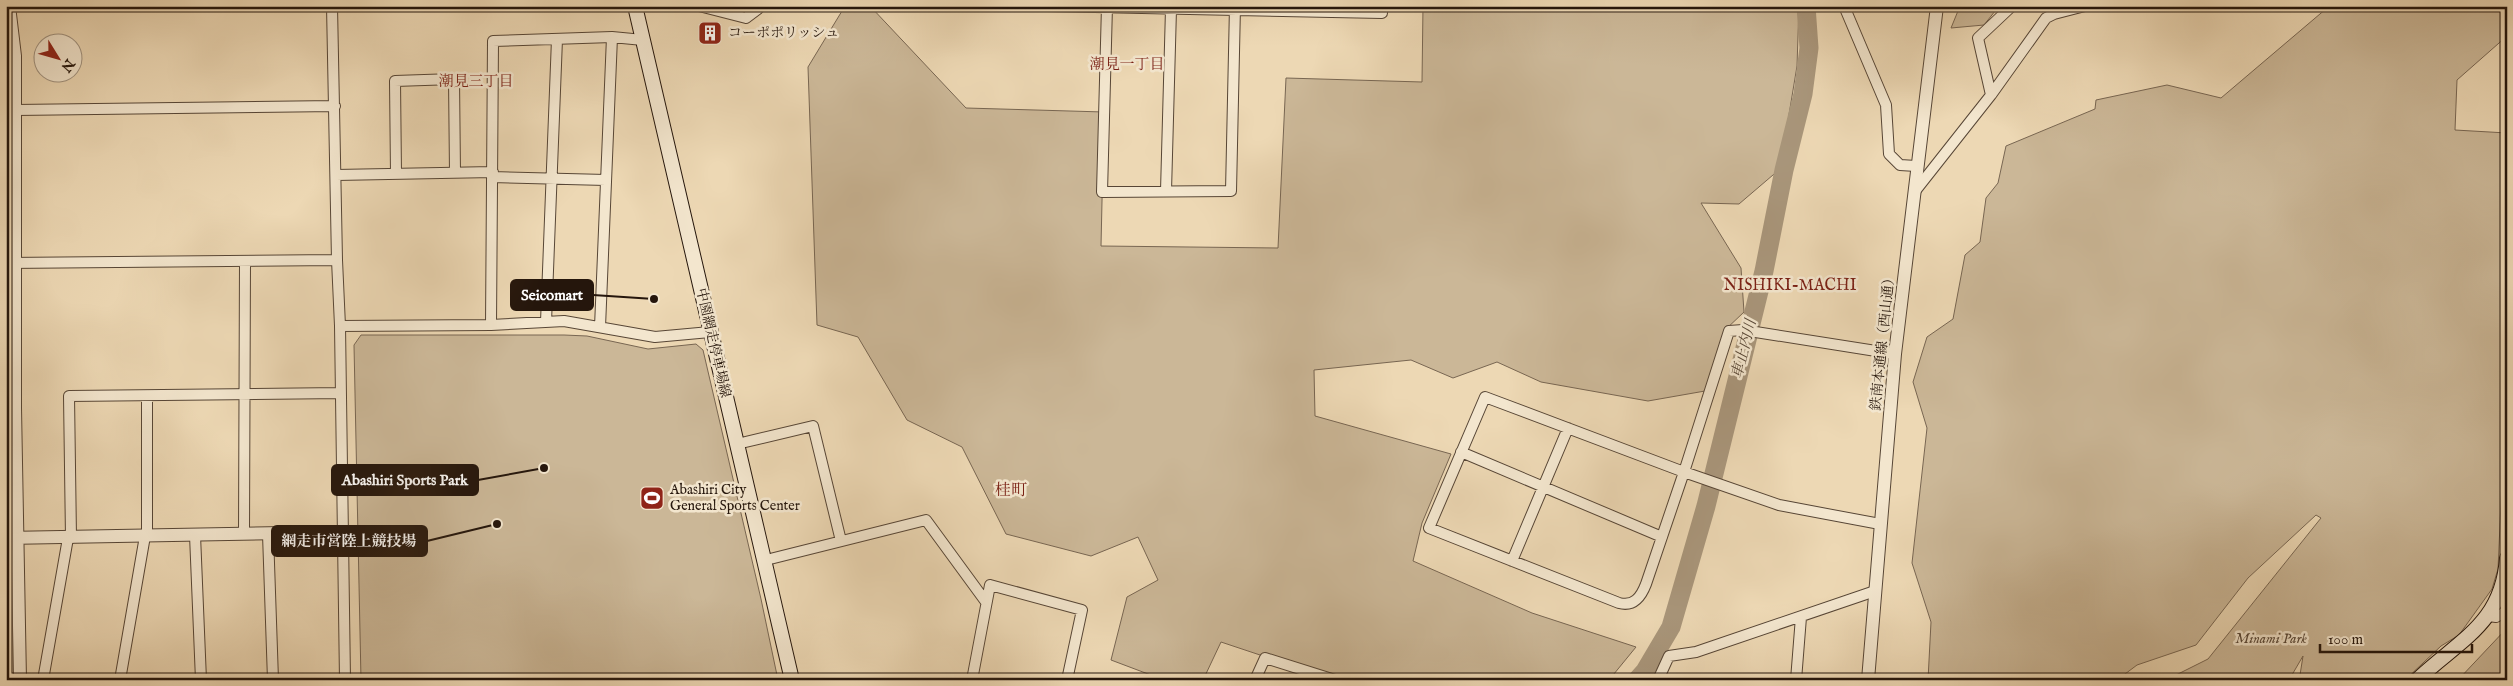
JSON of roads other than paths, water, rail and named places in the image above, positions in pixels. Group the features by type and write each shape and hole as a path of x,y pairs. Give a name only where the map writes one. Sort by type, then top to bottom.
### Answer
{"main road":[{"name":"中園網走停車場線","path":"635,6 710,332 766,560 792,680"},
{"path":"2417,680 2463,641 2488,616 2503,583 2507,558"}],"street":[{"path":"9,6 15,56 11,263 13,538 20,680"},
{"path":"332,6 336,260 340,326 345,680"},
{"path":"699,6 746,18 758,9 759,6"},
{"path":"1047,6 1382,13 1382,6"},
{"path":"1844,6 1886,105 1890,154 1900,165 1916,166"},
{"name":"鉄南本通線（西山通）","path":"1868,680 1895,354 1916,190 1916,166 1937,6"},
{"path":"1991,95 1978,38 2012,6"},
{"path":"1916,190 1991,95 2046,18 2085,6"},
{"path":"1106,7 1102,192 1231,191 1235,9"},
{"path":"1166,191 1171,9"},
{"path":"492,325 493,41 612,37 643,40"},
{"path":"600,327 612,37"},
{"path":"546,322 557,39"},
{"path":"396,174 395,80 454,79 455,173"},
{"path":"14,110 334,106"},
{"path":"336,175 455,173 606,180"},
{"path":"11,263 336,260"},
{"path":"244,534 245,261"},
{"path":"340,326 492,325 564,321 600,327 626,334 655,337 710,332"},
{"path":"1880,524 1779,505 1684,472 1485,397 1429,528 1627,604 1632,603 1641,595 1662,537 1684,472 1729,331 1743,330 1895,354"},
{"path":"43,680 69,538 69,396 341,393"},
{"path":"120,680 146,536 147,396"},
{"path":"737,444 813,426 841,541"},
{"path":"1512,561 1568,428"},
{"path":"1461,452 1662,537"},
{"path":"766,560 926,520 954,561 986,602"},
{"path":"13,538 342,532"},
{"path":"268,534 273,680"},
{"path":"195,535 201,680"},
{"path":"972,680 990,585 1082,610 1067,680"},
{"path":"1658,680 1669,656 1696,652 1875,591"},
{"path":"2488,616 2496,617 2507,611"},
{"path":"1796,680 1801,617"},
{"path":"1256,680 1265,658 1335,680"}],"waterway":[{"name":"車止内川","path":"1637,680 1645,671 1671,627 1706,506 1764,271 1784,170 1803,94 1809,48 1806,6"}],"place":[{"name":"コーポポリッシュ","path":"710,33"},
{"name":"Seicomart","path":"654,299"},
{"name":"Abashiri Sports Park","path":"544,468"},
{"name":"Abashiri City General Sports Center","path":"652,498"},
{"name":"網走市営陸上競技場","path":"497,524"}],"district":[{"name":"潮見一丁目","path":"1127,64"},
{"name":"潮見三丁目","path":"476,81"},
{"name":"NISHIKI-MACHI","path":"1790,286"},
{"name":"桂町","path":"1011,491"}],"park label":[{"name":"Minami Park","path":"2271,639"}]}
